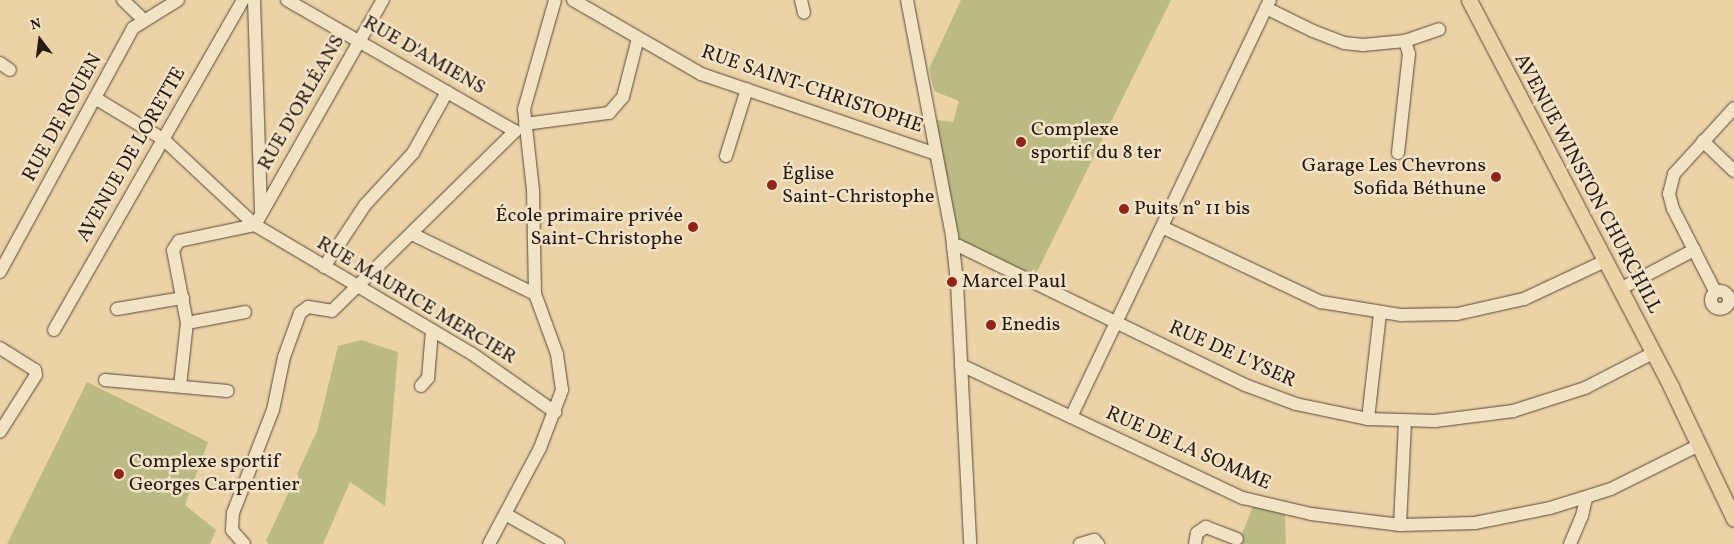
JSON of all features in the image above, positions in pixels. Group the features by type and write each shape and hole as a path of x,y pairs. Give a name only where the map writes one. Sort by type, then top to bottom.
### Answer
{"main road":[{"name":"AVENUE WINSTON CHURCHILL","path":"1469,0 1671,386 1697,446 1734,520"},
{"name":"AVENUE WINSTON CHURCHILL","path":"1671,386 1681,398 1734,502"},
{"name":"AVENUE WINSTON CHURCHILL","path":"1697,446 1700,444 1716,474 1723,478"}],"street":[{"path":"124,0 144,20"},
{"name":"RUE DE ROUEN","path":"0,272 133,28 178,0"},
{"name":"AVENUE DE LORETTE","path":"54,330 243,0"},
{"path":"254,0 261,211"},
{"name":"RUE D'AMIENS","path":"287,0 447,92 522,128"},
{"name":"RUE D'ORLÉANS","path":"255,225 261,211 383,0"},
{"path":"489,544 507,515 555,412 562,378 535,294 533,190 522,128 525,102 555,0"},
{"name":"RUE SAINT-CHRISTOPHE","path":"573,0 701,74 936,154"},
{"path":"907,0 953,247 970,544"},
{"path":"1071,417 1268,4 1344,42 1370,45 1405,41 1439,29"},
{"path":"244,544 232,530 233,514 273,410 284,357 300,313 308,307 330,312 337,307 522,128 609,113 623,97 638,38"},
{"path":"1398,153 1409,54 1405,41"},
{"path":"726,156 747,89"},
{"path":"324,267 365,205 413,153 447,92"},
{"name":"RUE MAURICE MERCIER","path":"95,98 163,138 255,225 432,330 555,412"},
{"path":"1731,294 1725,307 1716,308 1710,299 1716,292 1673,209 1669,194 1674,174 1734,108"},
{"path":"1703,141 1734,171"},
{"path":"180,386 187,323 173,250 179,241 255,225"},
{"path":"1162,228 1297,293 1321,302 1380,313 1435,315 1490,308 1524,299 1605,261"},
{"path":"412,234 535,294"},
{"name":"RUE DE L'YSER","path":"953,247 960,246 1272,396 1368,419 1404,422 1462,420 1536,405 1585,388 1653,353"},
{"path":"1620,289 1694,250"},
{"path":"117,309 183,298"},
{"path":"187,323 246,312"},
{"path":"1368,419 1380,313"},
{"path":"421,386 428,378 432,330"},
{"path":"0,348 34,370 36,375 0,432"},
{"name":"RUE DE LA SOMME","path":"961,366 1244,498 1311,514 1400,525 1475,523 1586,498 1646,473 1697,446"},
{"path":"105,380 228,391"},
{"path":"1400,525 1404,422"},
{"path":"1570,544 1582,516 1586,498"},
{"path":"507,515 558,544"},
{"path":"1195,544 1197,533 1206,527 1237,539"},
{"path":"1080,544 1094,540 1098,544"}],"shaded area":[{"name":"Complexe sportif du 8 ter","path":"961,0 1171,0 1035,276 959,239 936,120 953,122 959,101 934,91 929,69"},
{"path":"361,340 398,352 385,506 350,482 323,544 269,544 266,541 317,431 338,346"},
{"name":"Complexe sportif Georges Carpentier","path":"87,382 208,442 185,505 216,530 210,544 7,544"},
{"path":"1253,506 1285,513 1286,544 1238,544"}],"place":[{"name":"Complexe sportif du 8 ter","path":"1021,142"},
{"name":"Garage Les Chevrons Sofida Béthune","path":"1496,177"},
{"name":"Église Saint-Christophe","path":"772,185"},
{"name":"Puits n° 11 bis","path":"1124,209"},
{"name":"École primaire privée Saint-Christophe","path":"693,227"},
{"name":"Marcel Paul","path":"952,282"},
{"name":"Enedis","path":"991,325"},
{"name":"Complexe sportif Georges Carpentier","path":"119,474"}]}
